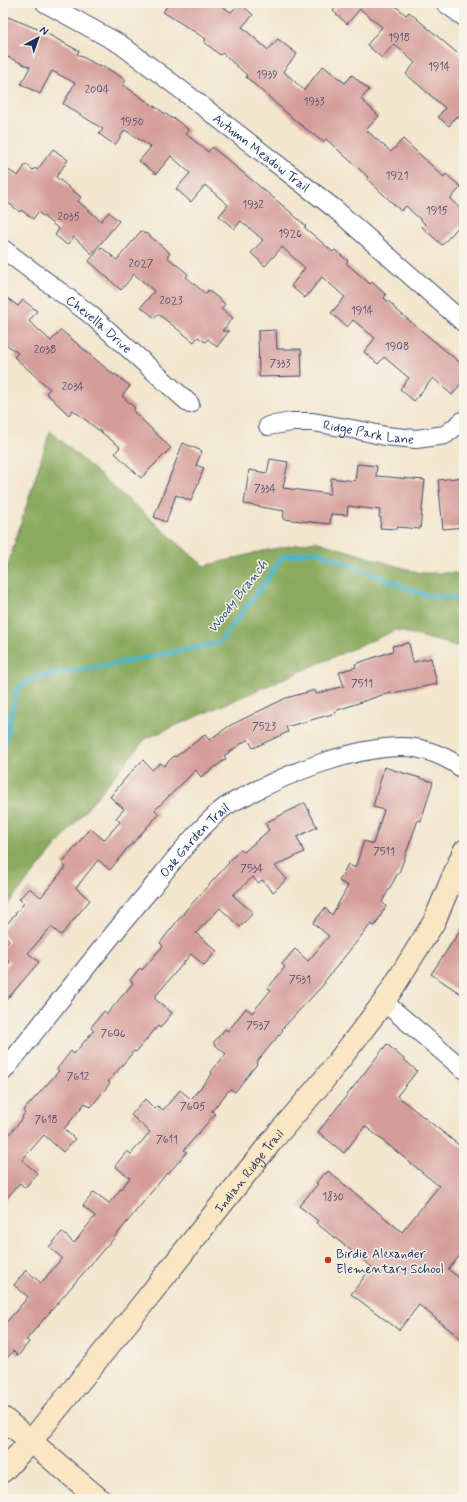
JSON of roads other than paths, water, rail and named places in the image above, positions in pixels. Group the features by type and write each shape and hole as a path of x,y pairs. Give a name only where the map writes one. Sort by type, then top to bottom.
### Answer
{"street":[{"name":"Autumn Meadow Trail","path":"45,3 120,44 188,95 335,209 464,323"},
{"path":"445,3 464,17"},
{"name":"Chevella Drive","path":"3,249 91,316 190,404"},
{"name":"Ridge Park Lane","path":"268,426 292,422 313,422 363,430 385,436 416,439 445,435 464,420"},
{"name":"Oak Garden Trail","path":"3,1072 132,911 198,832 222,809 264,786 320,764 366,750 404,747 434,753 457,764 464,770"},
{"name":"Indian Ridge Trail","path":"3,1472 31,1441 271,1142 323,1081 384,1002 434,922 464,851"},
{"path":"384,1002 464,1070"},
{"path":"3,1418 99,1499"}],"waterway":[{"name":"Woody Branch","path":"3,752 17,688 37,677 110,665 219,643 265,583 282,557 315,551 425,595 464,599"}],"place":[{"name":"Birdie Alexander Elementary School","path":"328,1260"}]}
